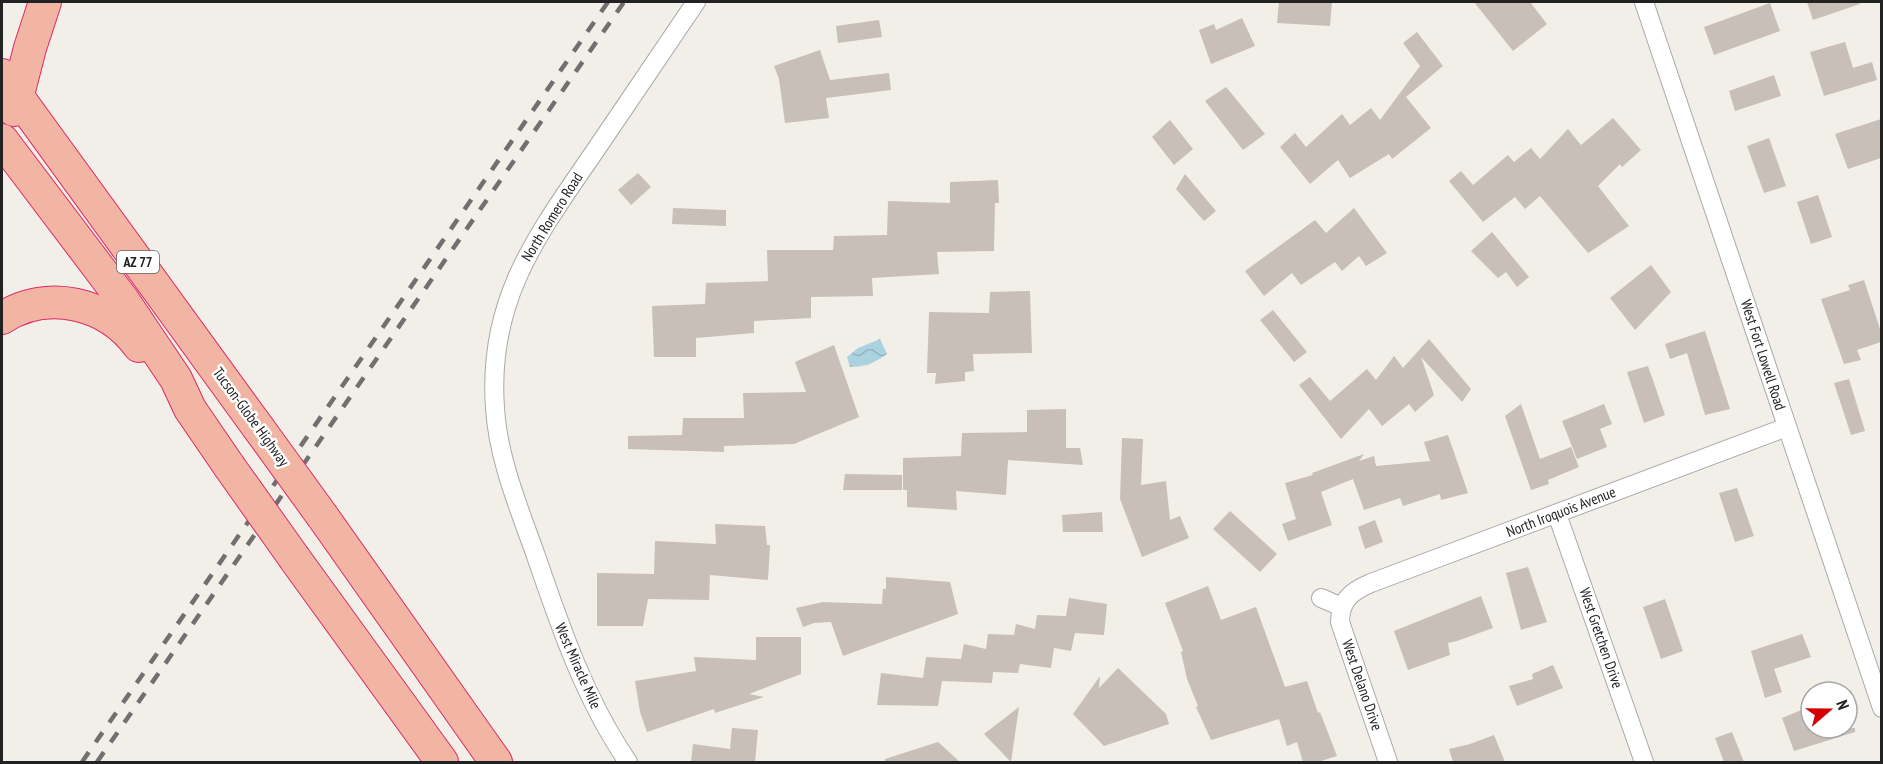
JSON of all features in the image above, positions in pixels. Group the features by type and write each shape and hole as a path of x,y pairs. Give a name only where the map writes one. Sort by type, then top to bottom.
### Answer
{"highway":[{"path":"2,146 9,86 30,48 45,2"},
{"name":"Tucson-Globe Highway","path":"9,86 323,517 496,762"},
{"name":"AZ 77","path":"2,146 123,300 176,379 190,409 229,466 442,762"},
{"path":"2,318 25,307 55,303 76,304 98,312 118,324 135,341 172,393 190,409"}],"street":[{"name":"North Romero Road","path":"538,564 506,469 497,428 494,381 496,352 504,314 520,269 542,229 696,2"},
{"name":"West Fort Lowell Road","path":"1644,2 1881,708"},
{"name":"North Iroquois Avenue","path":"1342,607 1344,601 1354,590 1371,583 1787,427"},
{"name":"West Gretchen Drive","path":"1557,514 1644,762"},
{"name":"West Miracle Mile","path":"538,564 579,674 599,714 628,762"},
{"path":"1321,598 1342,607"},
{"name":"West Delano Drive","path":"1342,607 1341,622 1388,762"}],"water":[{"path":"880,339 887,354 870,364 850,367 847,357 858,348"}],"building":[{"path":"1279,2 1332,2 1330,26 1277,23"},
{"path":"1474,2 1530,2 1547,24 1513,51"},
{"path":"1807,2 1860,2 1860,4 1813,20"},
{"path":"1770,3 1780,31 1714,55 1704,27"},
{"path":"1242,18 1255,46 1211,64 1199,30 1214,24 1216,30"},
{"path":"879,20 882,37 838,43 836,26"},
{"path":"1417,32 1443,66 1406,97 1431,128 1392,159 1389,154 1350,178 1338,160 1310,184 1280,147 1295,133 1306,147 1342,114 1350,125 1371,108 1380,120 1420,66 1403,43"},
{"path":"1845,42 1853,68 1872,62 1877,80 1824,96 1810,52"},
{"path":"820,50 830,80 889,73 891,90 826,98 829,118 785,123 779,79 774,66"},
{"path":"1774,75 1781,96 1735,111 1729,91"},
{"path":"1226,87 1265,134 1243,150 1205,101"},
{"path":"1613,118 1641,150 1622,167 1620,164 1598,186 1629,226 1588,253 1540,196 1525,209 1515,197 1483,222 1449,181 1461,171 1473,185 1508,155 1514,162 1531,148 1540,159 1568,129 1581,145"},
{"path":"1881,119 1881,158 1848,169 1835,134"},
{"path":"1170,120 1193,149 1174,165 1152,137"},
{"path":"1769,138 1786,186 1764,193 1747,146"},
{"path":"638,173 651,187 631,205 618,190"},
{"path":"1185,174 1216,211 1204,221 1176,189"},
{"path":"998,180 999,203 995,203 994,251 937,252 939,274 872,278 873,296 811,297 811,318 754,321 754,333 696,338 696,357 654,357 652,306 705,304 706,283 768,281 767,250 833,250 834,236 887,235 888,201 950,203 950,182"},
{"path":"1818,195 1832,237 1811,244 1797,202"},
{"path":"673,208 726,210 726,226 672,224"},
{"path":"1354,208 1387,253 1366,266 1359,256 1342,271 1335,262 1301,285 1292,273 1264,296 1245,271 1315,220 1326,233"},
{"path":"1492,232 1529,277 1517,287 1506,272 1498,278 1471,251"},
{"path":"1651,265 1671,292 1635,330 1610,298"},
{"path":"1864,280 1881,332 1881,342 1857,350 1861,360 1844,364 1821,299 1850,290 1848,285"},
{"path":"1030,291 1032,353 973,354 974,371 965,372 965,381 935,384 936,373 927,373 929,312 989,313 990,292"},
{"path":"1273,310 1307,352 1294,362 1260,320"},
{"path":"1705,331 1730,409 1705,415 1687,353 1670,359 1665,344"},
{"path":"1429,339 1471,389 1462,402 1421,357 1434,395 1415,412 1409,404 1382,426 1369,409 1341,439 1299,385 1310,377 1330,401 1367,369 1376,380 1394,356 1403,368"},
{"path":"834,345 859,417 794,444 724,446 724,452 628,449 628,436 682,435 683,418 744,418 743,393 806,392 795,362"},
{"path":"1648,366 1665,415 1644,423 1627,372"},
{"path":"1849,379 1865,431 1851,435 1834,383"},
{"path":"1521,404 1540,459 1571,447 1579,467 1548,480 1549,484 1531,490 1505,416"},
{"path":"1604,404 1612,424 1600,429 1607,447 1577,459 1562,421"},
{"path":"1066,409 1066,448 1080,448 1083,465 1008,460 1006,495 956,491 957,510 907,507 907,490 903,490 903,458 961,456 962,433 1027,432 1027,410"},
{"path":"1448,435 1468,493 1441,500 1440,494 1403,506 1400,498 1364,510 1353,479 1321,492 1332,525 1288,541 1282,524 1296,519 1285,483 1313,475 1312,473 1364,454 1359,461 1374,456 1376,466 1430,461 1424,442"},
{"path":"1122,438 1143,439 1141,485 1166,481 1170,520 1180,516 1189,538 1142,557 1120,499"},
{"path":"845,474 902,475 902,490 843,490"},
{"path":"1737,488 1754,536 1735,542 1719,493"},
{"path":"1230,511 1277,554 1260,572 1213,529"},
{"path":"1102,512 1103,532 1063,532 1062,515"},
{"path":"1375,520 1383,542 1365,549 1358,527"},
{"path":"715,524 765,526 767,545 770,545 768,580 710,575 709,600 648,599 643,626 597,626 597,573 654,574 655,541 716,544"},
{"path":"1528,567 1547,622 1521,630 1506,573"},
{"path":"886,577 950,582 958,614 843,656 831,622 814,623 803,627 796,608 823,602 882,604"},
{"path":"1208,586 1221,620 1256,607 1285,687 1307,681 1337,756 1318,762 1303,762 1297,742 1287,746 1279,719 1211,740 1196,707 1198,706 1187,679 1181,652 1183,651 1165,603"},
{"path":"1481,596 1493,628 1448,643 1450,655 1408,670 1394,631"},
{"path":"1069,598 1107,604 1104,635 1075,633 1071,651 1054,648 1051,668 1020,664 1018,673 993,672 992,683 942,681 938,706 877,705 881,673 923,678 926,657 961,659 964,644 986,649 988,634 1014,635 1016,624 1035,629 1037,615 1066,616"},
{"path":"1665,599 1683,651 1661,659 1643,607"},
{"path":"1802,634 1811,657 1774,669 1782,692 1765,698 1751,651"},
{"path":"756,637 801,637 801,674 749,694 764,697 715,713 714,709 647,732 640,712 635,681 696,671 694,657 756,660"},
{"path":"1553,665 1563,688 1517,706 1509,686 1533,679 1532,674"},
{"path":"1118,668 1166,714 1169,724 1104,746 1073,714 1100,676 1099,688"},
{"path":"1019,707 1011,762 984,734"},
{"path":"1799,711 1799,740 1829,740 1794,751 1782,718"},
{"path":"732,728 758,730 755,762 691,762 693,744 730,749"},
{"path":"1732,732 1744,762 1724,762 1715,738"},
{"path":"1494,735 1505,762 1453,762 1449,749"},
{"path":"938,742 960,762 885,762 885,759"}],"railway":[{"path":"82,762 608,2"},
{"path":"97,762 624,2"}]}
